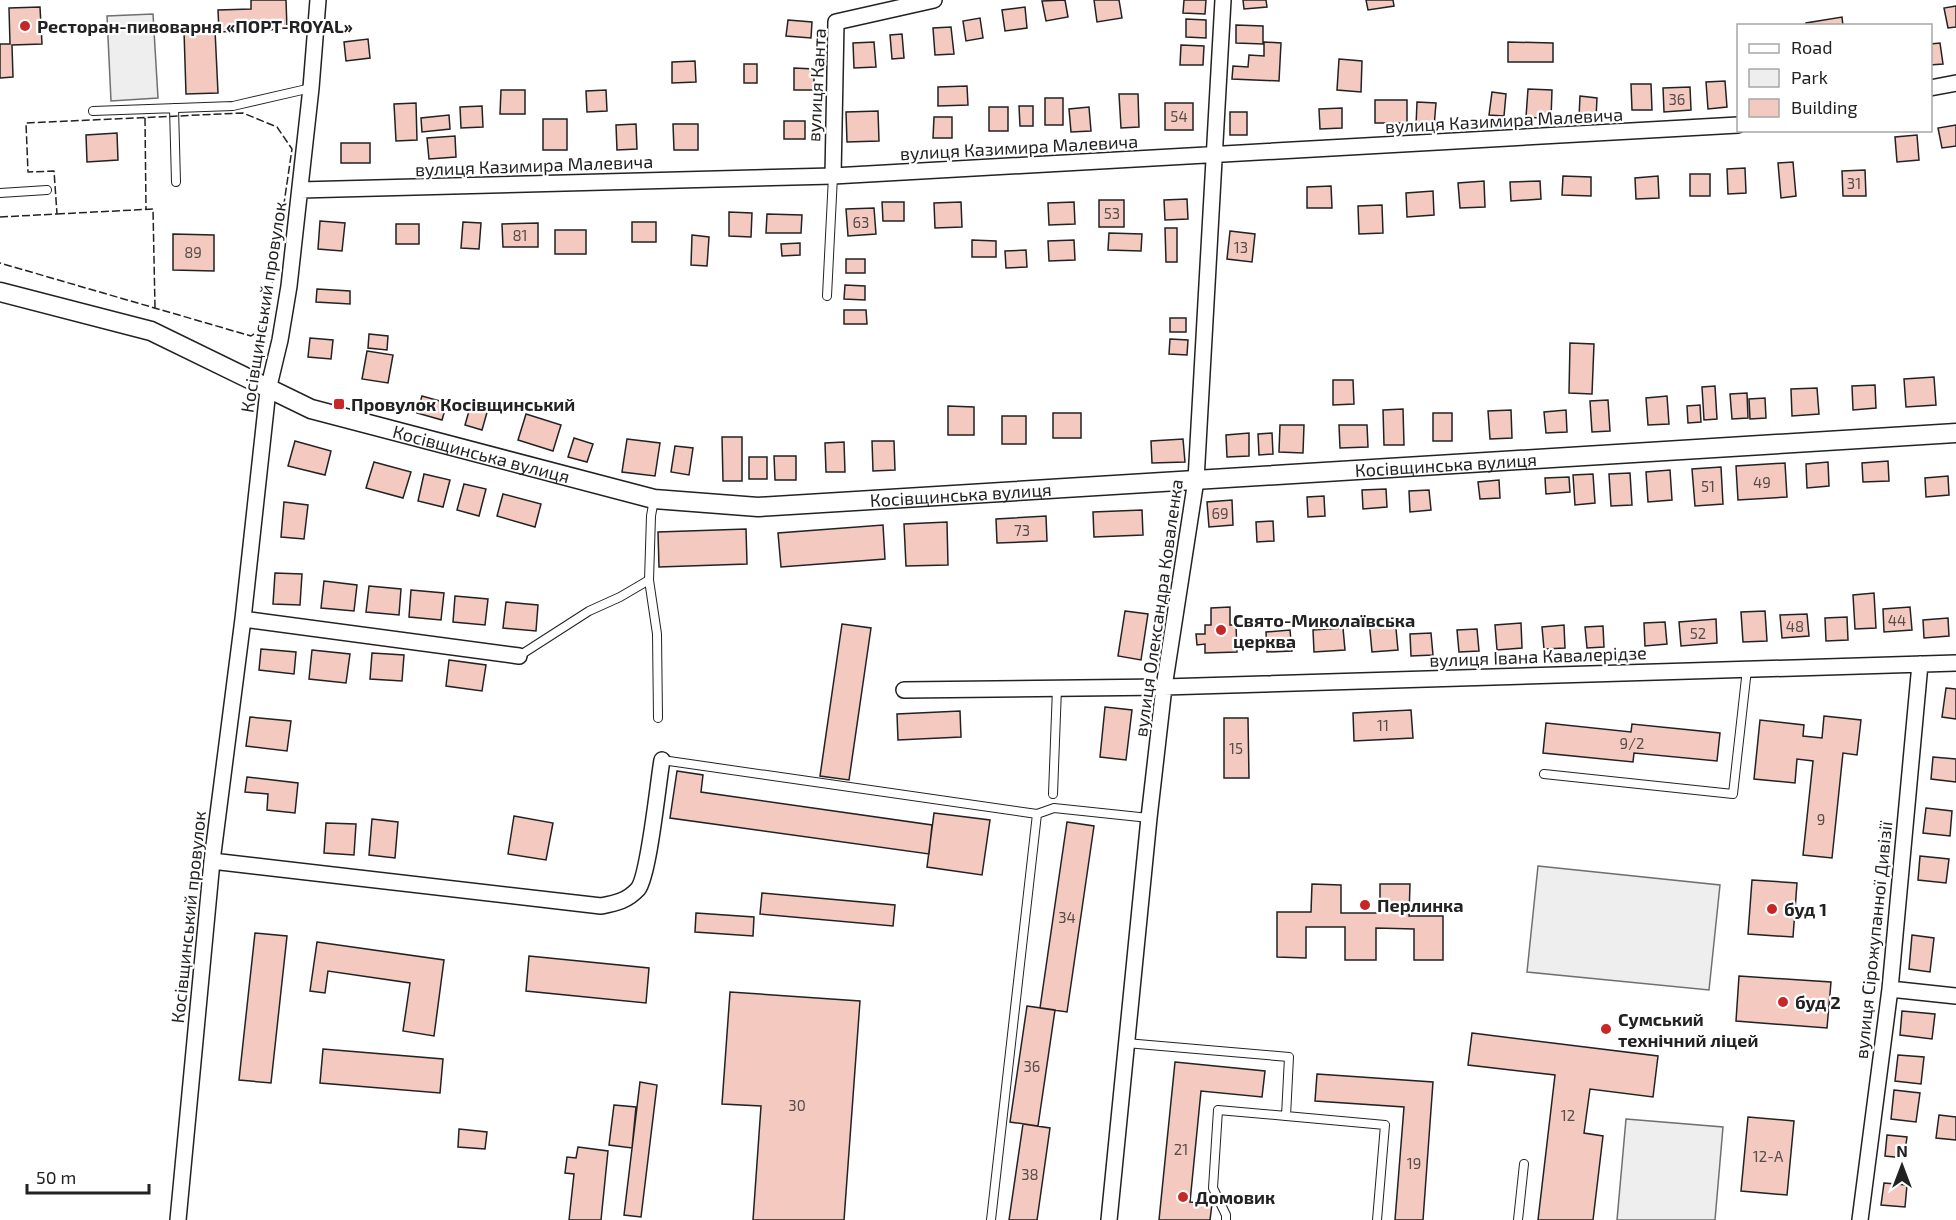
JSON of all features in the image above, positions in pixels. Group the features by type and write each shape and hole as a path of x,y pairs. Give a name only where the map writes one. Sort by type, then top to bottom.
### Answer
{"street":[{"name":"Косівщинський провулок","path":"177,1220 212,861 243,619 268,390 280,340 289,286 311,88 318,0"},
{"name":"вулиця Канта","path":"832,176 836,22 934,0"},
{"name":"вулиця Олександра Коваленка","path":"1109,1220 1164,687 1197,480 1223,0"},
{"path":"1932,88 1956,83"},
{"name":"вулиця Казимира Малевича","path":"300,190 832,176 1737,125"},
{"name":"Косівщинська вулиця","path":"0,292 151,331 311,409 654,499 758,507 1956,433"},
{"path":"243,619 519,656"},
{"name":"вулиця Івана Кавалерідзе","path":"904,690 1164,687 1956,663"},
{"name":"вулиця Сірожупанної Дивізії","path":"1860,1220 1890,989 1920,664"},
{"path":"212,861 601,906 625,900 639,887 646,867 662,760"},
{"path":"1890,989 1956,996"}],"lane":[{"path":"93,111 233,106 311,88"},
{"path":"174,108 176,182"},
{"path":"827,296 832,176"},
{"path":"0,193 47,190"},
{"path":"654,499 651,516 649,580 657,634 658,718"},
{"path":"519,656 589,611 649,580"},
{"path":"1544,774 1733,794 1747,669"},
{"path":"1053,794 1057,688"},
{"path":"662,760 1036,814 1054,808 1149,818"},
{"path":"991,1220 1036,814"},
{"path":"1126,1043 1289,1057 1286,1116"},
{"path":"1226,1220 1226,1215 1213,1188 1218,1110 1385,1125 1377,1220"},
{"path":"1518,1220 1524,1164"}],"green space":[{"path":"153,14 158,98 111,101 107,16"},
{"path":"1538,866 1720,885 1709,990 1527,972"},
{"path":"1626,1119 1723,1127 1715,1220 1617,1220"}],"building":[{"path":"251,0 286,0 287,29 219,32 218,10 251,9"},
{"path":"1065,0 1068,17 1046,21 1042,1"},
{"path":"1094,0 1119,0 1122,18 1097,22"},
{"path":"1184,0 1206,0 1205,14 1183,13"},
{"path":"1243,0 1266,0 1267,7 1244,9"},
{"path":"1366,0 1393,0 1394,6 1368,10"},
{"path":"1956,6 1956,27 1948,28 1944,8"},
{"name":"Ресторан-пивоварня «ПОРТ-ROYAL»","path":"40,7 42,44 12,45 13,77 0,78 0,44 10,44 9,8"},
{"path":"1025,7 1027,28 1005,31 1002,10"},
{"path":"1842,17 1843,24 1806,24"},
{"path":"980,18 983,38 966,41 963,21"},
{"path":"1186,19 1206,20 1206,38 1186,37"},
{"path":"788,20 812,22 811,38 786,36"},
{"path":"1236,25 1263,26 1263,44 1236,43"},
{"path":"951,27 954,54 935,55 933,28"},
{"path":"215,30 218,93 186,94 184,31"},
{"path":"902,34 904,58 892,59 890,35"},
{"path":"368,39 370,58 346,61 344,42"},
{"path":"874,42 876,67 854,68 853,43"},
{"path":"1264,42 1281,43 1279,81 1232,79 1233,66 1248,67 1249,55 1264,56"},
{"path":"1508,42 1553,43 1553,62 1508,62"},
{"path":"1940,43 1943,64 1932,65 1932,44"},
{"path":"1181,45 1204,46 1203,65 1180,65"},
{"path":"1339,59 1362,61 1361,92 1337,90"},
{"path":"695,61 696,82 672,83 672,62"},
{"path":"744,64 757,64 757,83 744,83"},
{"path":"794,68 814,69 814,90 794,90"},
{"path":"1725,81 1727,107 1708,109 1706,82"},
{"path":"1631,84 1651,84 1652,110 1632,110"},
{"path":"967,86 968,105 938,106 938,87"},
{"path":"1690,87 1691,110 1664,112 1663,88"},
{"path":"1528,89 1552,90 1551,119 1526,117"},
{"path":"501,90 525,90 525,114 500,114"},
{"path":"606,90 607,111 587,112 586,91"},
{"path":"1492,92 1506,94 1504,116 1489,115"},
{"path":"1119,94 1138,94 1139,127 1121,128"},
{"path":"1580,96 1597,98 1596,118 1579,117"},
{"path":"1045,98 1063,98 1063,125 1045,125"},
{"path":"1375,100 1407,100 1407,123 1375,123"},
{"path":"1417,102 1436,103 1434,127 1416,126"},
{"path":"416,103 417,140 396,141 394,104"},
{"path":"1165,103 1193,103 1193,130 1165,130"},
{"path":"482,106 483,127 461,128 460,107"},
{"path":"1019,106 1033,106 1033,126 1020,126"},
{"path":"989,107 1008,107 1008,131 989,131"},
{"path":"1089,107 1091,131 1071,132 1069,109"},
{"path":"1342,108 1342,128 1320,129 1319,109"},
{"path":"878,111 879,141 847,142 846,112"},
{"path":"1230,112 1247,112 1247,135 1230,135"},
{"path":"449,115 450,129 422,132 421,118"},
{"path":"934,117 952,117 952,138 933,138"},
{"path":"543,119 567,119 567,150 543,150"},
{"path":"784,121 805,121 805,139 784,139"},
{"path":"636,124 637,149 617,150 616,125"},
{"path":"673,124 698,124 698,150 674,150"},
{"path":"1956,125 1956,146 1942,148 1938,128"},
{"path":"117,133 118,160 87,162 86,135"},
{"path":"1917,135 1919,160 1897,162 1895,137"},
{"path":"455,136 456,157 429,159 427,138"},
{"path":"341,143 370,143 370,163 341,163"},
{"path":"1793,162 1796,196 1781,198 1778,163"},
{"path":"1745,168 1746,193 1728,194 1727,169"},
{"path":"1865,170 1866,196 1843,196 1842,171"},
{"path":"1690,174 1710,174 1710,196 1690,196"},
{"path":"1563,176 1591,177 1591,196 1562,195"},
{"path":"1658,176 1659,198 1636,199 1635,178"},
{"path":"1484,181 1485,207 1460,208 1458,183"},
{"path":"1540,181 1541,199 1511,201 1510,182"},
{"path":"1331,186 1332,208 1307,208 1307,187"},
{"path":"1433,191 1434,215 1407,217 1406,193"},
{"path":"1187,199 1188,219 1165,220 1164,200"},
{"path":"1099,200 1124,200 1124,227 1099,227"},
{"path":"882,202 904,202 904,221 883,221"},
{"path":"961,202 962,227 935,228 934,203"},
{"path":"1074,202 1075,224 1049,225 1048,203"},
{"path":"1382,205 1383,233 1359,234 1358,206"},
{"path":"874,208 876,234 848,236 846,209"},
{"path":"729,212 752,213 751,237 729,236"},
{"path":"767,214 802,215 801,233 766,233"},
{"path":"320,221 345,223 342,251 318,249"},
{"path":"463,222 481,223 479,249 461,248"},
{"path":"632,222 656,222 656,242 632,242"},
{"path":"538,223 538,247 503,247 502,224"},
{"path":"396,224 419,224 419,244 396,244"},
{"path":"1165,228 1177,228 1177,262 1166,262"},
{"path":"555,230 586,230 586,254 555,254"},
{"path":"1230,231 1255,234 1252,262 1227,259"},
{"path":"1109,233 1142,234 1141,251 1108,250"},
{"path":"173,234 214,235 214,271 173,270"},
{"path":"692,235 709,237 707,266 691,265"},
{"path":"972,240 996,241 996,257 972,257"},
{"path":"1074,240 1075,260 1049,261 1048,241"},
{"path":"800,243 800,255 782,256 781,244"},
{"path":"1026,250 1027,267 1006,268 1005,251"},
{"path":"846,259 865,259 865,273 846,273"},
{"path":"845,285 865,286 865,300 844,299"},
{"path":"317,289 350,291 350,304 316,302"},
{"path":"844,310 866,310 867,324 844,324"},
{"path":"1170,318 1186,318 1186,332 1170,332"},
{"path":"369,334 388,336 387,350 368,348"},
{"path":"310,338 333,340 331,359 308,357"},
{"path":"1170,339 1188,340 1187,355 1169,354"},
{"path":"1570,343 1594,344 1592,394 1569,393"},
{"path":"367,351 393,355 388,383 362,379"},
{"path":"1934,377 1936,405 1906,407 1904,379"},
{"path":"1333,380 1353,380 1354,404 1333,405"},
{"path":"1875,385 1876,408 1853,410 1852,386"},
{"path":"1715,386 1717,419 1704,420 1702,387"},
{"path":"1817,388 1819,414 1792,416 1791,389"},
{"path":"1747,393 1748,418 1732,419 1730,394"},
{"path":"422,396 447,403 442,420 417,413"},
{"path":"1667,396 1669,424 1648,425 1646,398"},
{"path":"1765,398 1766,418 1750,419 1749,399"},
{"path":"1608,400 1610,431 1592,432 1590,401"},
{"path":"471,404 488,409 482,430 465,425"},
{"path":"1700,405 1701,422 1688,423 1687,406"},
{"path":"948,406 974,407 974,435 948,435"},
{"path":"1403,409 1404,445 1384,445 1383,410"},
{"path":"1511,410 1512,438 1490,439 1488,411"},
{"path":"1566,410 1567,432 1546,433 1544,412"},
{"path":"1053,413 1081,413 1081,438 1053,438"},
{"path":"1433,413 1452,413 1452,441 1433,441"},
{"path":"526,414 561,425 553,451 518,440"},
{"path":"1002,416 1026,416 1026,444 1002,444"},
{"path":"1280,425 1304,425 1303,453 1279,452"},
{"path":"1339,425 1367,425 1368,447 1340,448"},
{"path":"1249,433 1249,456 1227,457 1226,435"},
{"path":"1272,433 1273,454 1259,455 1258,434"},
{"path":"722,437 742,437 742,481 723,481"},
{"path":"574,438 593,444 587,462 568,457"},
{"path":"627,439 660,443 655,476 622,472"},
{"path":"1183,439 1185,462 1152,463 1151,441"},
{"path":"295,441 331,451 325,475 288,466"},
{"path":"872,441 894,441 895,470 873,471"},
{"path":"844,442 845,472 826,472 825,443"},
{"path":"675,446 693,448 689,475 671,472"},
{"path":"774,456 796,456 796,480 775,480"},
{"path":"749,457 767,457 767,479 749,479"},
{"path":"1888,461 1889,481 1863,482 1862,463"},
{"path":"374,462 411,472 403,498 366,488"},
{"path":"1828,462 1829,486 1807,488 1806,464"},
{"path":"1785,463 1787,497 1738,500 1736,466"},
{"path":"1721,467 1723,504 1695,506 1692,469"},
{"path":"1670,470 1672,500 1648,502 1646,472"},
{"path":"1630,473 1632,505 1611,506 1609,474"},
{"path":"424,474 450,480 443,507 418,501"},
{"path":"1593,474 1595,503 1575,505 1573,475"},
{"path":"1948,476 1949,495 1926,497 1925,478"},
{"path":"1569,477 1570,492 1546,494 1545,478"},
{"path":"1499,480 1500,498 1480,499 1478,482"},
{"path":"464,484 486,489 479,516 457,510"},
{"path":"1386,489 1387,507 1363,509 1362,490"},
{"path":"1429,490 1431,510 1410,512 1409,491"},
{"path":"503,494 541,504 535,527 497,516"},
{"path":"1324,496 1325,516 1308,517 1307,497"},
{"path":"1232,500 1233,525 1209,527 1207,502"},
{"path":"284,502 308,505 304,539 281,537"},
{"path":"1142,510 1143,535 1094,537 1093,512"},
{"path":"1046,516 1047,541 997,543 996,519"},
{"path":"1273,521 1274,541 1257,542 1256,522"},
{"path":"947,522 948,565 906,566 904,524"},
{"path":"883,525 885,559 781,567 778,533"},
{"path":"746,529 747,564 659,567 658,532"},
{"path":"275,573 302,574 300,605 273,604"},
{"path":"324,581 357,585 354,611 321,608"},
{"path":"369,586 401,589 399,615 366,612"},
{"path":"411,590 444,593 441,620 409,617"},
{"path":"1874,593 1876,628 1855,629 1853,595"},
{"path":"455,596 488,599 485,625 453,622"},
{"path":"506,602 538,605 536,631 503,628"},
{"name":"Свято-Миколаївська церква","path":"1230,607 1230,625 1236,625 1237,652 1205,653 1205,644 1197,645 1196,634 1205,634 1205,625 1211,625 1211,608"},
{"path":"1910,607 1912,630 1884,632 1883,609"},
{"path":"1125,611 1148,614 1141,660 1118,656"},
{"path":"1765,611 1767,641 1743,642 1741,612"},
{"path":"1807,614 1809,636 1782,638 1780,615"},
{"path":"1847,617 1848,640 1826,641 1825,618"},
{"path":"1395,618 1398,650 1372,652 1369,620"},
{"path":"1948,618 1949,636 1924,638 1923,620"},
{"path":"1716,619 1717,643 1681,646 1679,622"},
{"path":"1665,622 1667,644 1645,646 1644,623"},
{"path":"1521,623 1522,648 1497,650 1495,625"},
{"path":"842,624 871,628 849,780 820,776"},
{"path":"1564,625 1565,648 1544,649 1542,627"},
{"path":"1603,626 1604,647 1587,648 1585,627"},
{"path":"1343,628 1345,650 1314,652 1313,630"},
{"path":"1477,629 1479,651 1459,652 1457,630"},
{"path":"1290,630 1292,651 1267,652 1266,632"},
{"path":"1431,633 1433,655 1411,656 1410,634"},
{"path":"261,649 296,652 294,674 259,670"},
{"path":"312,650 350,654 346,683 309,679"},
{"path":"372,653 404,655 402,681 370,679"},
{"path":"449,660 486,665 482,691 446,686"},
{"path":"1946,688 1956,689 1956,719 1942,717"},
{"path":"1105,707 1132,710 1126,760 1100,757"},
{"path":"1411,710 1413,738 1354,741 1353,713"},
{"path":"960,711 961,737 898,740 897,714"},
{"path":"1824,716 1861,720 1857,755 1843,753 1832,858 1803,855 1813,761 1797,759 1795,783 1754,779 1760,720 1804,725 1803,736 1822,738"},
{"path":"250,717 291,721 287,751 246,746"},
{"path":"1224,718 1248,718 1249,778 1224,778"},
{"path":"1546,723 1631,732 1632,724 1720,733 1717,761 1634,753 1633,762 1543,753"},
{"path":"1933,757 1956,759 1956,782 1931,779"},
{"path":"677,771 703,775 701,792 932,825 929,854 670,818"},
{"path":"247,777 298,783 295,813 267,810 268,794 245,792"},
{"path":"1926,808 1952,811 1950,836 1923,833"},
{"path":"934,813 990,820 982,875 927,867"},
{"path":"514,816 553,823 546,860 508,854"},
{"path":"372,819 398,822 395,858 369,855"},
{"path":"1067,822 1094,826 1067,1012 1040,1008"},
{"path":"326,823 356,824 354,855 324,853"},
{"path":"1920,856 1949,859 1946,883 1918,880"},
{"name":"буд 1","path":"1752,880 1797,883 1793,937 1748,934"},
{"path":"1312,884 1341,885 1341,913 1380,913 1380,884 1410,884 1409,916 1443,916 1443,960 1414,960 1414,929 1376,928 1376,960 1345,960 1345,927 1306,927 1306,958 1277,957 1277,912 1311,912"},
{"path":"762,893 895,905 893,926 760,914"},
{"path":"696,913 754,917 753,936 695,932"},
{"path":"255,933 287,936 271,1083 239,1080"},
{"path":"1912,935 1934,938 1930,972 1909,969"},
{"path":"317,942 444,960 434,1036 403,1031 410,983 328,971 325,993 310,991"},
{"path":"529,956 649,968 646,1003 526,991"},
{"name":"буд 2","path":"1739,976 1831,982 1827,1028 1736,1021"},
{"path":"730,992 860,1001 844,1220 753,1220 761,1106 722,1104"},
{"path":"1027,1006 1055,1010 1038,1126 1010,1122"},
{"path":"1902,1011 1935,1014 1932,1039 1900,1035"},
{"path":"1472,1033 1658,1056 1653,1097 1590,1089 1584,1133 1603,1136 1593,1220 1538,1220 1555,1075 1468,1065"},
{"path":"323,1049 443,1059 440,1093 320,1083"},
{"path":"1898,1055 1924,1057 1921,1084 1895,1081"},
{"path":"1175,1062 1265,1071 1262,1097 1201,1091 1190,1202 1212,1204 1210,1220 1159,1220"},
{"path":"1317,1074 1433,1082 1423,1220 1395,1220 1404,1107 1315,1101"},
{"path":"640,1082 657,1085 641,1217 624,1215"},
{"path":"1894,1090 1920,1093 1916,1122 1891,1119"},
{"path":"614,1105 636,1107 632,1148 609,1145"},
{"path":"1939,1115 1956,1117 1956,1140 1936,1138"},
{"path":"1748,1117 1794,1121 1787,1195 1741,1191"},
{"path":"1023,1124 1050,1128 1037,1220 1009,1220"},
{"path":"459,1129 487,1132 485,1149 458,1147"},
{"path":"1887,1135 1907,1137 1904,1158 1885,1156"},
{"path":"578,1147 608,1151 601,1220 569,1220 574,1174 565,1173 567,1157 576,1158"},
{"path":"1884,1183 1907,1185 1905,1207 1881,1205"}],"fence":[{"path":"0,217 57,214 54,171 28,172 26,123 243,113 277,127 292,149 266,326 251,336 0,263"},
{"path":"145,118 146,209"},
{"path":"57,214 153,209 155,308"}],"place":[{"name":"Ресторан-пивоварня «ПОРТ-ROYAL»","path":"25,26"},
{"name":"Провулок Косівщинський","path":"339,404"},
{"name":"Свято-Миколаївська церква","path":"1221,630"},
{"name":"Перлинка","path":"1365,905"},
{"name":"буд 1","path":"1772,909"},
{"name":"буд 2","path":"1783,1002"},
{"name":"Сумський технічний ліцей","path":"1606,1029"},
{"name":"Домовик","path":"1183,1197"}]}
